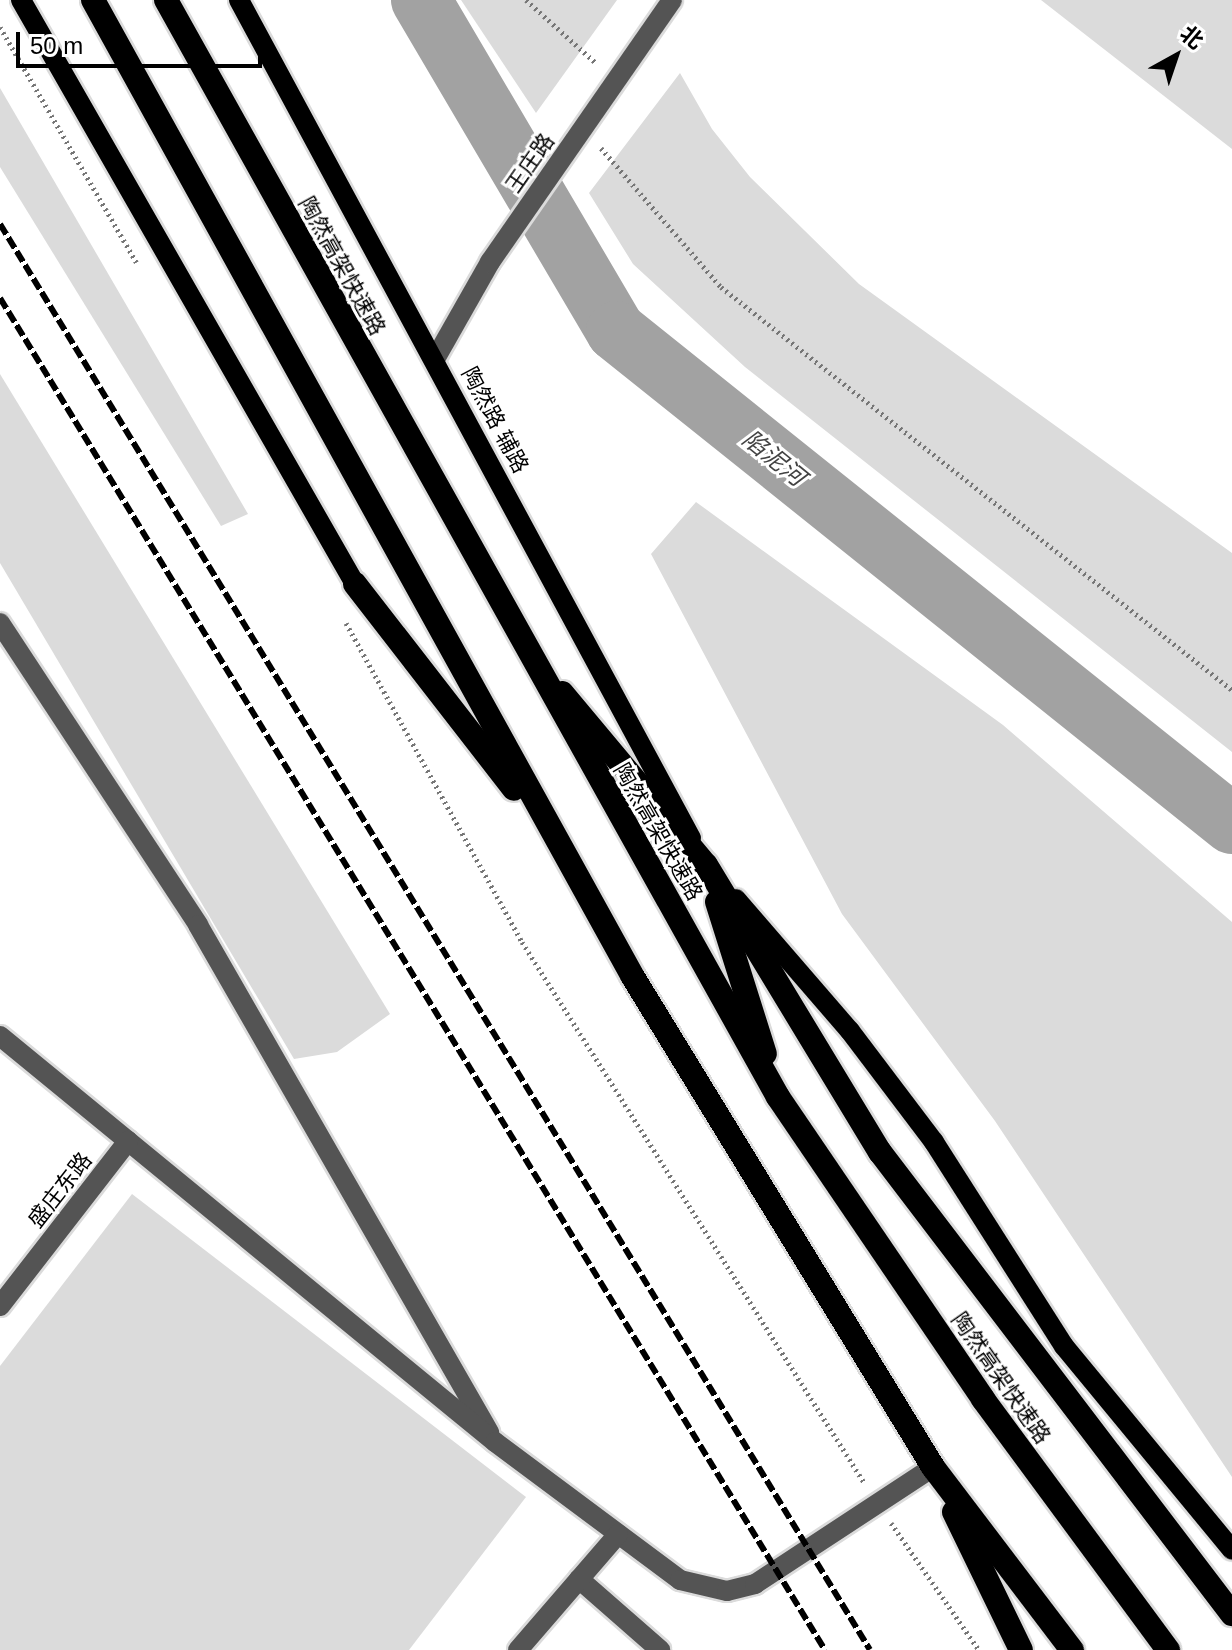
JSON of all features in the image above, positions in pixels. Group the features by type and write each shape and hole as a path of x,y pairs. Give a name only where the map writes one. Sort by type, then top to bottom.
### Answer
{"highway":[{"path":"93,0 559,848 933,1467 1021,1650"},
{"name":"陶然高架快速路","path":"166,0 524,649 778,1097 983,1399 1168,1650"},
{"path":"355,584 559,848"},
{"path":"524,649 706,865 880,1152 1232,1614"},
{"path":"706,865 778,1097"},
{"path":"933,1467 1072,1650"}],"main road":[{"path":"21,0 355,584"},
{"name":"陶然路 辅路","path":"239,0 706,865 850,1031 934,1142 1064,1346 1232,1550"}],"street":[{"name":"王庄路","path":"435,359 490,262 672,0"},
{"path":"0,623 198,925 495,1442"},
{"path":"0,1036 495,1442 680,1580 727,1591 755,1584 933,1467"},
{"name":"盛庄东路","path":"0,1306 128,1141"},
{"path":"518,1650 618,1534"},
{"path":"579,1579 660,1650"}],"path":[{"path":"526,0 617,80"},
{"path":"0,27 145,276"},
{"path":"583,128 721,287 1232,690"},
{"path":"337,608 522,942 878,1504 979,1650"}],"shaded area":[{"path":"461,0 617,0 536,113"},
{"path":"1041,0 1232,0 1232,149"},
{"path":"680,73 712,129 750,177 859,284 1232,553 1232,752 745,367 633,264 589,193"},
{"path":"0,88 248,514 221,526 0,167"},
{"path":"0,374 390,1014 337,1052 294,1059 0,563"},
{"path":"696,502 1003,725 1232,922 1232,1477 995,1121 842,914 651,554"},
{"path":"132,1194 526,1497 409,1650 0,1650 0,1366"}],"waterway":[{"name":"陷泥河","path":"421,0 616,331 1232,824"}],"railway":[{"path":"0,224 870,1650"},
{"path":"0,298 825,1650"}]}
